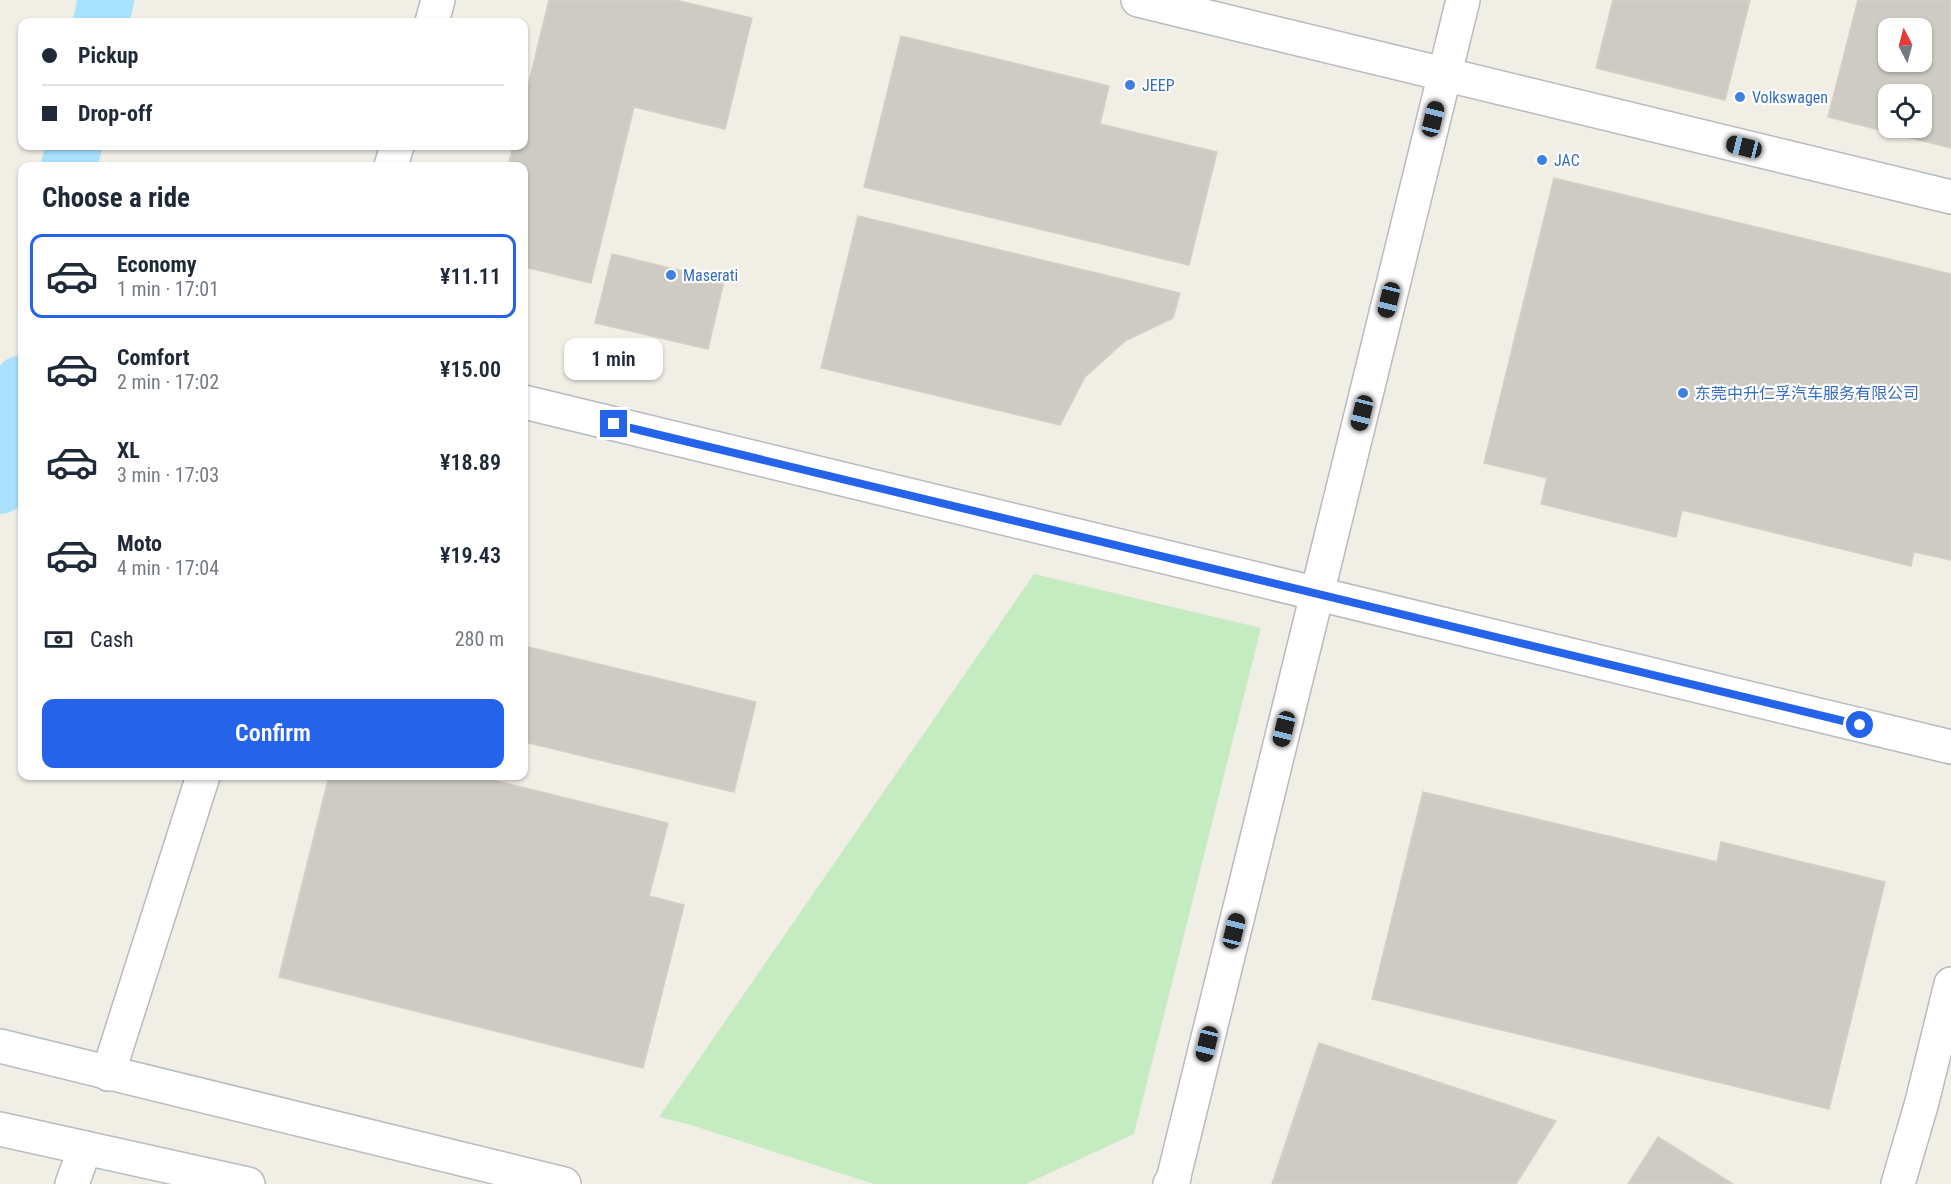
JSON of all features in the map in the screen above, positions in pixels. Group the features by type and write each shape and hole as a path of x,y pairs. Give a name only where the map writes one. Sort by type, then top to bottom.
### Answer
{"street":[{"path":"433,18 438,0"},
{"path":"1138,0 1951,197"},
{"path":"1173,1183 1463,0"},
{"path":"528,403 1951,747"},
{"path":"108,1074 203,780"},
{"path":"1898,1184 1922,1102 1951,984"},
{"path":"0,1046 564,1184"},
{"path":"0,1129 248,1184"},
{"path":"72,1184 85,1148"}],"green space":[{"path":"1034,574 1261,628 1134,1134 1026,1184 874,1184 691,1125 659,1117"}],"building":[{"path":"549,0 675,0 752,18 725,129 634,107 591,283 528,268 528,162 509,162 512,150 528,150 528,86"},
{"path":"1613,0 1750,0 1725,100 1596,68"},
{"path":"1858,0 1951,0 1951,148 1911,138 1932,138 1932,84 1878,84 1878,130 1828,117"},
{"path":"901,36 1109,86 1100,124 1217,152 1189,265 864,187"},
{"path":"1554,178 1951,274 1951,560 1914,552 1911,566 1682,510 1676,537 1541,504 1547,478 1484,463"},
{"path":"858,216 1180,293 1173,318 1125,341 1085,377 1060,425 821,368"},
{"path":"612,254 724,281 708,349 595,323"},
{"path":"528,647 756,702 734,792 528,743"},
{"path":"328,780 492,780 668,823 649,896 684,905 643,1068 279,977"},
{"path":"1423,792 1717,862 1721,842 1885,882 1829,1109 1372,999"},
{"path":"1319,1043 1556,1121 1516,1184 1272,1184"},
{"path":"1658,1137 1733,1184 1628,1184"}],"waterway":[{"path":"102,18 106,0"},
{"path":"70,162 73,150"},
{"path":"0,486 18,402"}],"place":[{"name":"JEEP","path":"1130,85"},
{"name":"Volkswagen","path":"1740,97"},
{"name":"JAC","path":"1542,160"},
{"name":"Maserati","path":"671,275"},
{"name":"东莞中升仁孚汽车服务有限公司","path":"1683,393"}],"route":[{"path":"614,424 1860,725"}]}
